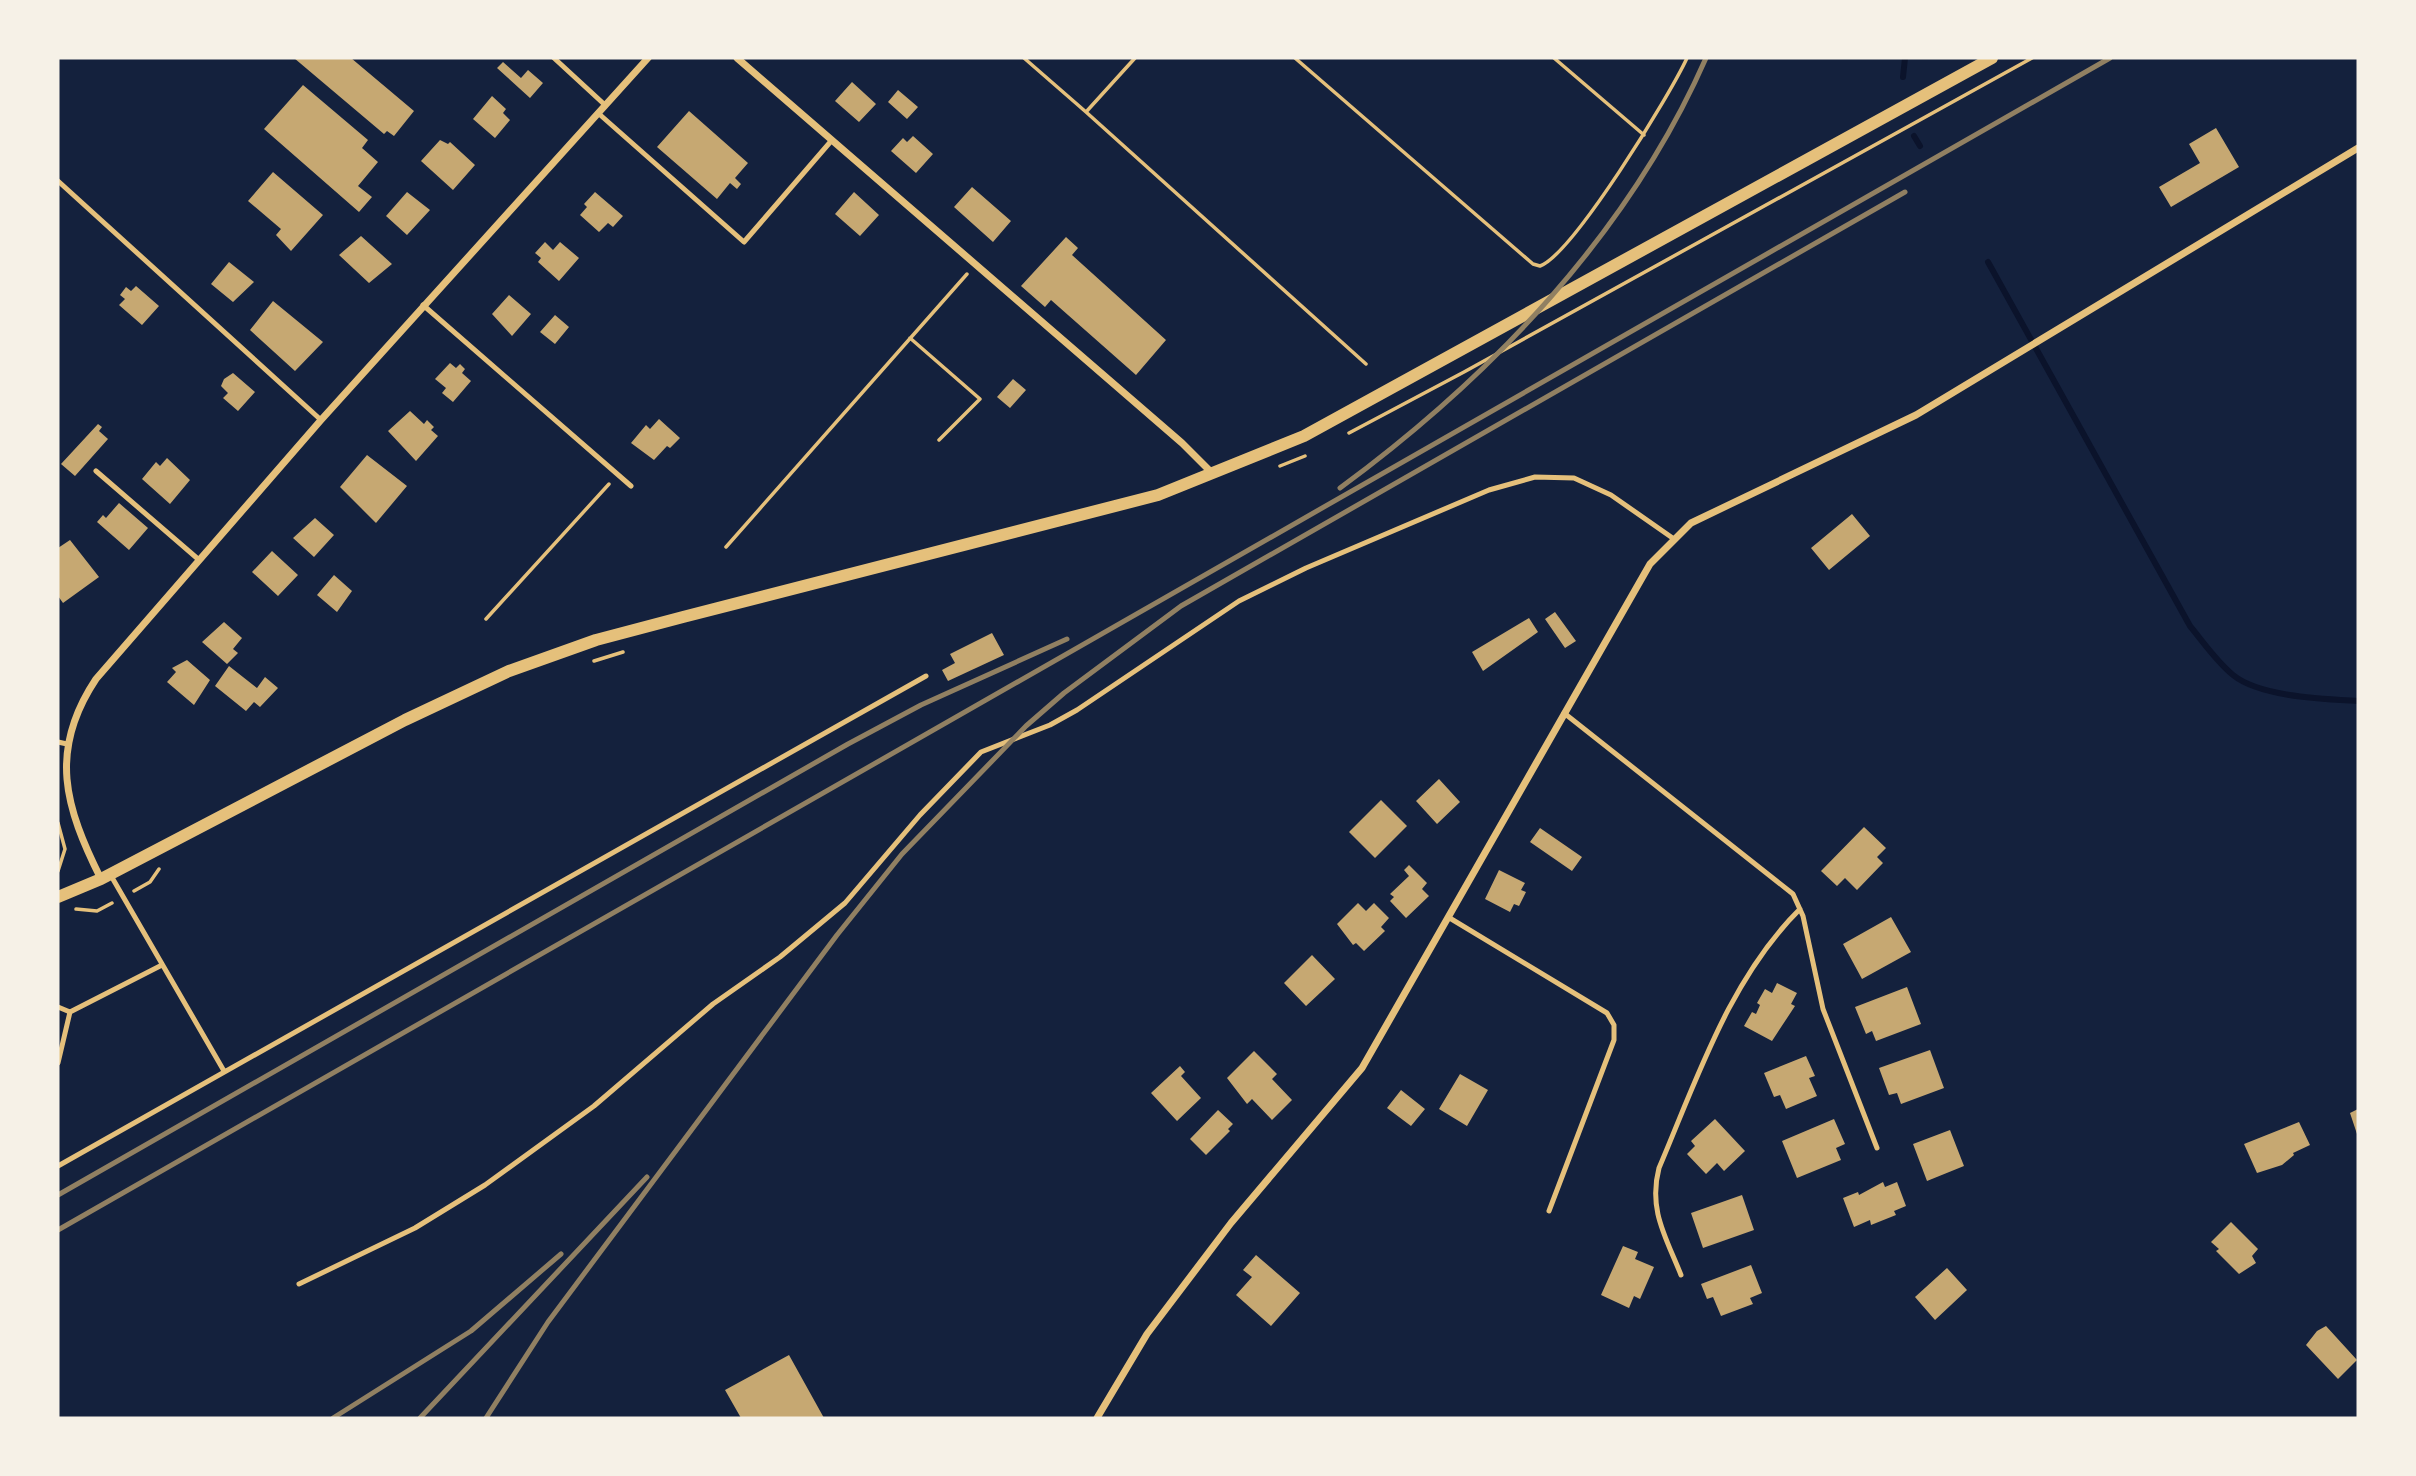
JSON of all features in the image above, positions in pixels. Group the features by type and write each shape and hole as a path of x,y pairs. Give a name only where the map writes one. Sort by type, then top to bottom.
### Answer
{"street":[{"path":"106,877 83,843 67,795 67,744 85,695 198,559 423,305 648,58"},
{"path":"737,58 1182,443 1214,475"},
{"path":"58,897 106,877 392,726 509,671 596,640 1157,495 1214,475 1304,436 1992,58"},
{"path":"1097,1418 1163,1312 1231,1223 1362,1068 1650,564 1674,539 1690,523 1916,415 2358,148"}],"lane":[{"path":"554,58 605,105"},
{"path":"598,113 744,242 832,141"},
{"path":"58,181 321,420"},
{"path":"423,305 631,486"},
{"path":"96,471 198,559"},
{"path":"299,1284 415,1228 485,1185 594,1106 713,1004 780,957 845,903 920,816 981,752 1050,725 1077,710 1239,601 1306,568 1489,490 1535,477 1574,478 1611,495 1674,539"},
{"path":"58,1167 926,676"},
{"path":"1564,713 1793,894 1800,909 1823,1009 1877,1148"},
{"path":"58,742 67,744"},
{"path":"106,877 162,965 224,1071"},
{"path":"1681,1275 1655,1210 1653,1191 1659,1168 1735,997 1763,951 1800,909"},
{"path":"1448,917 1607,1013 1614,1025 1614,1040 1549,1211"},
{"path":"58,1007 70,1012 162,965"},
{"path":"58,1063 70,1012"}],"path":[{"path":"1024,58 1366,364"},
{"path":"1086,112 1135,58"},
{"path":"1295,58 1534,264 1540,266 1551,259 1591,211 1644,135 1687,58"},
{"path":"1553,58 1644,135"},
{"path":"726,547 975,265"},
{"path":"910,338 980,400 939,440"},
{"path":"486,619 618,474"},
{"path":"58,823 65,849 58,871"}],"building":[{"path":"294,58 351,58 414,111 394,136 387,131 384,134"},
{"path":"503,62 521,78 528,70 543,83 530,98 497,68"},
{"path":"852,82 876,104 859,122 835,101"},
{"path":"303,85 368,140 362,148 378,162 358,186 372,197 359,212 264,129"},
{"path":"898,90 918,107 907,119 888,102"},
{"path":"492,96 506,109 503,113 510,120 495,138 473,119"},
{"path":"689,111 748,163 735,178 741,184 737,189 730,183 717,199 657,147"},
{"path":"2216,128 2239,167 2171,207 2159,187 2200,163 2189,144"},
{"path":"913,136 933,154 916,173 891,151 903,138 907,142"},
{"path":"440,140 448,144 450,142 475,165 453,190 421,161"},
{"path":"273,172 323,215 291,251 276,235 281,229 248,201"},
{"path":"972,187 1011,221 993,242 954,207"},
{"path":"407,192 430,210 407,235 386,216"},
{"path":"595,192 623,216 613,227 608,223 599,232 580,215 587,207 584,204"},
{"path":"854,192 879,215 860,236 835,214"},
{"path":"361,236 392,264 369,283 339,255"},
{"path":"1066,237 1078,248 1072,255 1166,340 1136,375 1051,300 1045,307 1021,286"},
{"path":"545,242 553,250 560,242 579,258 559,281 538,262 541,258 535,253"},
{"path":"229,262 254,282 233,302 211,284"},
{"path":"136,286 159,306 142,325 119,305 125,299 120,295 126,287 131,291"},
{"path":"509,295 531,314 512,336 492,314"},
{"path":"273,301 323,342 295,371 250,330"},
{"path":"555,315 569,327 555,344 540,332"},
{"path":"450,363 456,368 460,364 465,369 462,373 471,381 453,402 442,393 446,388 435,379"},
{"path":"233,373 255,392 238,411 223,398 228,393 221,386 224,379"},
{"path":"1013,379 1026,390 1010,408 997,397"},
{"path":"410,411 424,424 427,420 434,427 431,430 438,436 416,461 388,431"},
{"path":"659,419 680,438 670,448 667,446 654,460 631,443 646,425 650,429"},
{"path":"98,424 102,427 99,431 108,439 75,476 61,464"},
{"path":"367,455 407,486 376,523 340,487"},
{"path":"167,458 190,480 170,504 142,479 156,462 160,466"},
{"path":"119,503 148,528 129,550 97,522 103,515 106,518"},
{"path":"1852,514 1870,536 1829,570 1811,548"},
{"path":"315,518 334,535 314,557 293,538"},
{"path":"70,540 99,577 63,603 58,596 58,548"},
{"path":"272,551 298,575 278,596 252,572"},
{"path":"334,575 352,591 337,612 317,595"},
{"path":"1555,612 1576,641 1565,648 1545,619"},
{"path":"1529,618 1538,632 1483,671 1472,652"},
{"path":"224,622 242,638 233,649 238,653 227,664 202,642"},
{"path":"992,633 1004,655 948,681 942,670 955,663 950,654"},
{"path":"187,660 210,680 194,705 167,682 176,672 172,668"},
{"path":"229,666 257,688 265,677 278,688 260,707 254,702 246,711 215,686"},
{"path":"1439,779 1460,802 1437,824 1416,801"},
{"path":"1381,800 1407,826 1375,858 1349,832"},
{"path":"1864,827 1886,848 1877,857 1883,863 1857,890 1845,878 1837,886 1821,871"},
{"path":"1540,828 1582,857 1572,871 1530,842"},
{"path":"1409,865 1427,883 1422,889 1429,896 1406,918 1390,901 1394,897 1390,894 1409,876 1404,870"},
{"path":"1499,870 1525,883 1521,890 1526,892 1519,906 1514,904 1510,912 1485,899"},
{"path":"1358,903 1366,911 1374,903 1389,918 1381,927 1385,931 1364,951 1356,943 1353,945 1337,924"},
{"path":"1891,917 1911,952 1862,979 1843,944"},
{"path":"1312,955 1335,979 1306,1006 1284,983"},
{"path":"1777,983 1797,993 1791,1004 1795,1006 1772,1041 1744,1026 1752,1012 1756,1014 1760,1005 1757,1003 1765,989 1772,993"},
{"path":"1907,987 1921,1024 1876,1041 1872,1031 1866,1034 1855,1007"},
{"path":"1930,1050 1944,1088 1901,1104 1897,1093 1889,1095 1879,1068"},
{"path":"1254,1051 1277,1074 1272,1079 1292,1100 1272,1120 1252,1099 1247,1104 1227,1078"},
{"path":"1806,1056 1815,1076 1809,1078 1817,1096 1786,1109 1780,1095 1774,1097 1764,1073"},
{"path":"1180,1066 1185,1072 1181,1076 1201,1098 1177,1121 1151,1093"},
{"path":"1460,1074 1488,1090 1467,1126 1439,1109"},
{"path":"1401,1090 1425,1109 1411,1126 1387,1108"},
{"path":"2358,1109 2358,1137 2350,1113"},
{"path":"1218,1110 1233,1124 1228,1129 1230,1131 1206,1155 1190,1139"},
{"path":"1715,1119 1745,1151 1724,1171 1717,1163 1706,1174 1687,1154 1695,1146 1691,1141"},
{"path":"1834,1119 1845,1144 1836,1148 1841,1160 1797,1178 1782,1141"},
{"path":"2299,1122 2310,1145 2293,1153 2282,1165 2257,1173 2244,1144"},
{"path":"1950,1130 1964,1166 1927,1181 1913,1144"},
{"path":"1883,1182 1885,1187 1897,1182 1906,1206 1894,1211 1896,1215 1871,1225 1870,1220 1854,1227 1843,1198 1858,1192 1859,1195"},
{"path":"1742,1195 1754,1230 1703,1248 1691,1213"},
{"path":"2231,1222 2258,1249 2252,1256 2256,1263 2239,1274 2216,1251 2219,1249 2211,1242"},
{"path":"1623,1246 1638,1252 1635,1259 1654,1267 1640,1299 1634,1296 1629,1308 1601,1295"},
{"path":"1256,1255 1300,1293 1271,1326 1236,1295 1252,1277 1243,1270"},
{"path":"1751,1265 1762,1293 1750,1298 1753,1304 1721,1316 1713,1297 1707,1299 1701,1284"},
{"path":"1947,1268 1967,1290 1935,1320 1915,1297"},
{"path":"2326,1326 2357,1360 2338,1379 2306,1345 2317,1331"},
{"path":"789,1355 824,1418 741,1418 725,1390"}],"waterway":[{"path":"1903,77 1905,58"},
{"path":"1914,136 1920,146"},
{"path":"1988,262 2190,626 2210,652 2233,675 2259,688 2293,696 2358,701"}],"railway":[{"path":"1340,488 1396,445 1450,398 1502,349 1551,297 1638,183 1674,122 1706,58"},
{"path":"58,1230 2110,58"},
{"path":"486,1418 548,1322 837,935 902,854 1026,726 1064,693 1181,606 1905,192"},
{"path":"58,1195 848,744 921,705 1067,639"},
{"path":"420,1418 647,1177"},
{"path":"333,1418 471,1331 561,1254"}]}
